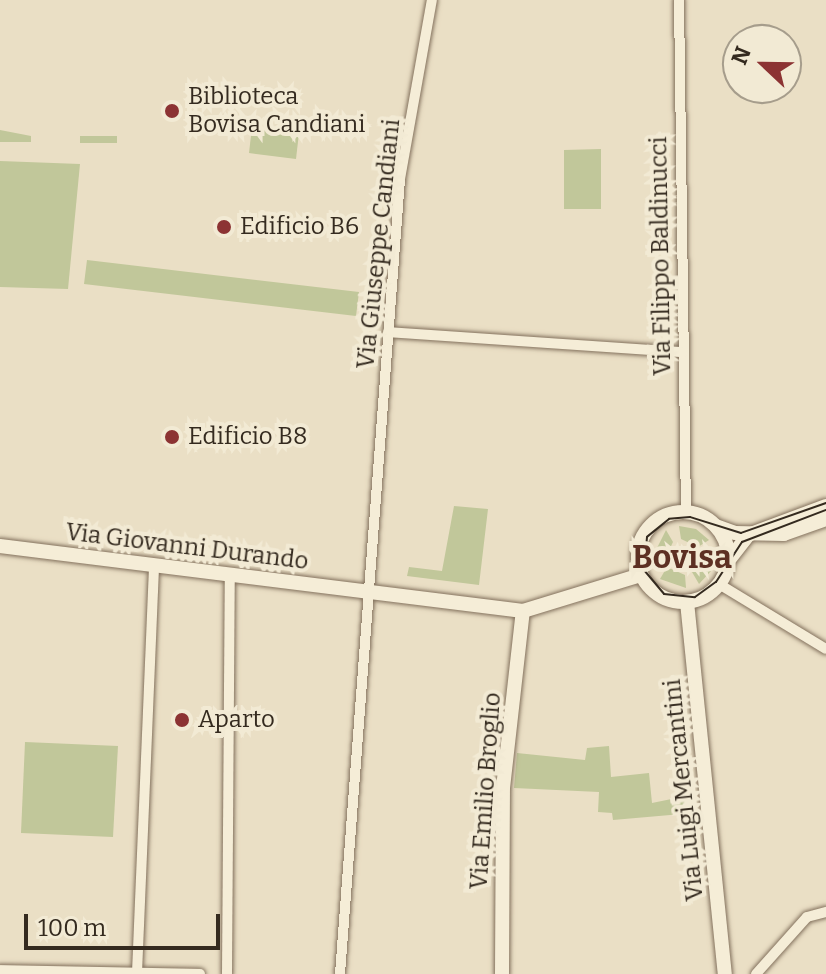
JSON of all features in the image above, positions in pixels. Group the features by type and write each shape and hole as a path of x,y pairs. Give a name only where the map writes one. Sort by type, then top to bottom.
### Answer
{"street":[{"name":"Via Giuseppe Candiani","path":"340,974 370,591 382,494 388,332 400,179 432,0"},
{"name":"Via Filippo Baldinucci","path":"679,0 686,512"},
{"path":"388,332 682,352"},
{"path":"756,531 734,548 719,584 687,602 656,593 641,575 638,553 646,530 664,516 686,512 709,520 731,533 756,531 784,534 824,509"},
{"path":"709,520 725,542 726,569"},
{"name":"Via Giovanni Durando","path":"0,546 523,611"},
{"path":"137,973 154,568"},
{"path":"227,974 230,575"},
{"path":"523,611 641,575"},
{"path":"719,584 826,649"},
{"name":"Via Luigi Mercantini","path":"687,602 725,974"},
{"name":"Via Emilio Broglio","path":"502,974 503,788 523,611"},
{"path":"756,974 807,917 826,912"},
{"path":"0,970 200,974"}],"green space":[{"path":"252,127 299,133 296,159 249,153"},
{"path":"0,130 31,136 31,142 0,142"},
{"path":"80,136 117,136 117,143 80,143"},
{"path":"601,149 601,209 564,209 564,150"},
{"path":"0,161 80,164 68,289 0,287"},
{"path":"87,260 359,292 356,316 84,284"},
{"path":"454,506 488,509 479,585 407,576 409,567 442,571"},
{"path":"679,526 696,529 709,540 698,547 681,539"},
{"path":"666,530 673,542 665,559 651,560"},
{"path":"714,554 711,571 699,584 692,572 701,555"},
{"path":"667,567 685,575 686,588 660,579"},
{"path":"25,742 118,746 113,837 21,833"},
{"path":"609,746 611,777 649,773 652,803 691,795 693,813 613,820 612,813 598,812 599,792 514,788 517,753 585,760 587,748"}],"water":[{"path":"683,547 690,550 693,557 690,564 683,567 676,564 673,557 676,550"}],"tram line":[{"path":"826,503 741,533 690,517 669,519 647,537 644,570 664,594 695,597 716,582 742,542 826,510"}],"place":[{"name":"Biblioteca Bovisa Candiani","path":"172,111"},
{"name":"Edificio B6","path":"224,227"},
{"name":"Edificio B8","path":"172,437"},
{"name":"Aparto","path":"182,720"}],"district":[{"name":"Bovisa","path":"682,557"}]}
